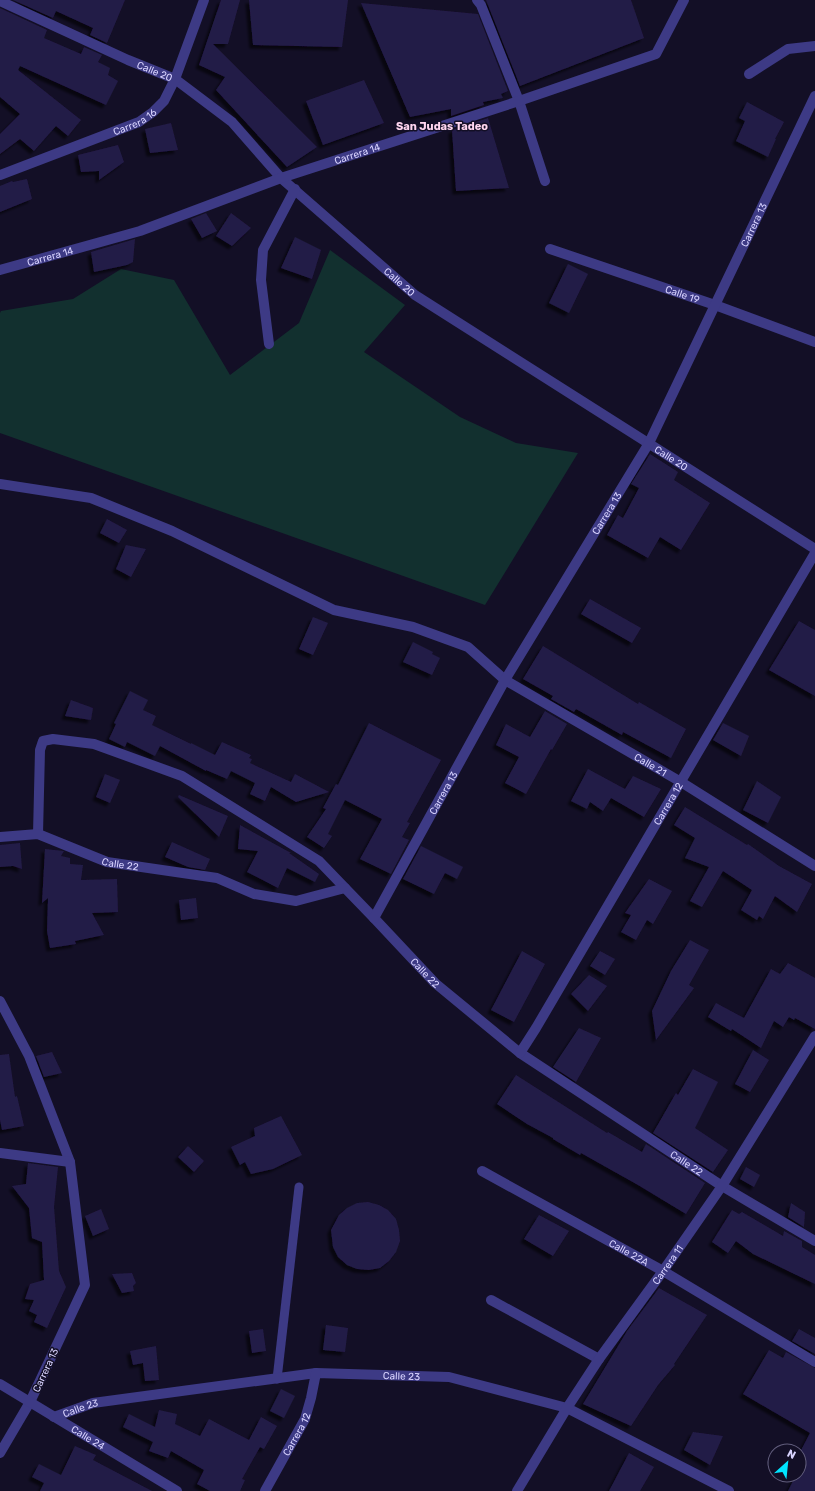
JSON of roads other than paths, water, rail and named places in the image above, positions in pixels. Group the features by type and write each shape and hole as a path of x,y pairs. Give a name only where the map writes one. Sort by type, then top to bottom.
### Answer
{"street":[{"name":"Carrera 16","path":"0,175 139,122 153,112 164,101 176,80 204,0"},
{"path":"477,0 481,5 519,101 545,181"},
{"name":"Carrera 14","path":"0,270 140,231 281,178 519,101 656,54 684,0"},
{"name":"Calle 20","path":"0,1 128,60 176,80 232,122 281,178 415,295 815,548"},
{"path":"749,74 788,49 815,46"},
{"name":"Carrera 13","path":"374,918 505,680 649,443 815,96"},
{"path":"269,344 261,280 263,250 295,189"},
{"name":"Calle 19","path":"550,249 715,305 815,342"},
{"name":"Calle 21","path":"0,484 90,498 172,531 334,610 413,627 468,647 505,680 681,782 815,866"},
{"name":"Carrera 12","path":"520,1053 815,553"},
{"path":"38,834 40,750 43,741 53,739 94,744 182,776 319,861 344,888"},
{"name":"Calle 22","path":"0,837 38,834 107,862 217,878 254,894 296,901 344,888 435,983 520,1053 722,1186 815,1241"},
{"path":"0,1001 29,1056 70,1162 0,1153"},
{"name":"Carrera 11","path":"517,1491 598,1359 663,1271 722,1186 815,1036"},
{"name":"Carrera 13","path":"0,1453 30,1402 85,1285 70,1162"},
{"name":"Calle 22A","path":"482,1171 663,1271 815,1362"},
{"path":"490,1300 598,1359"},
{"name":"Carrera 12","path":"266,1491 305,1419 316,1373"},
{"name":"Calle 23","path":"54,1417 93,1403 316,1373 448,1377 567,1408 729,1491"},
{"name":"Calle 24","path":"0,1384 177,1491"}],"lane":[{"path":"277,1379 299,1187"}],"district":[{"name":"San Judas Tadeo","path":"442,126"}]}
